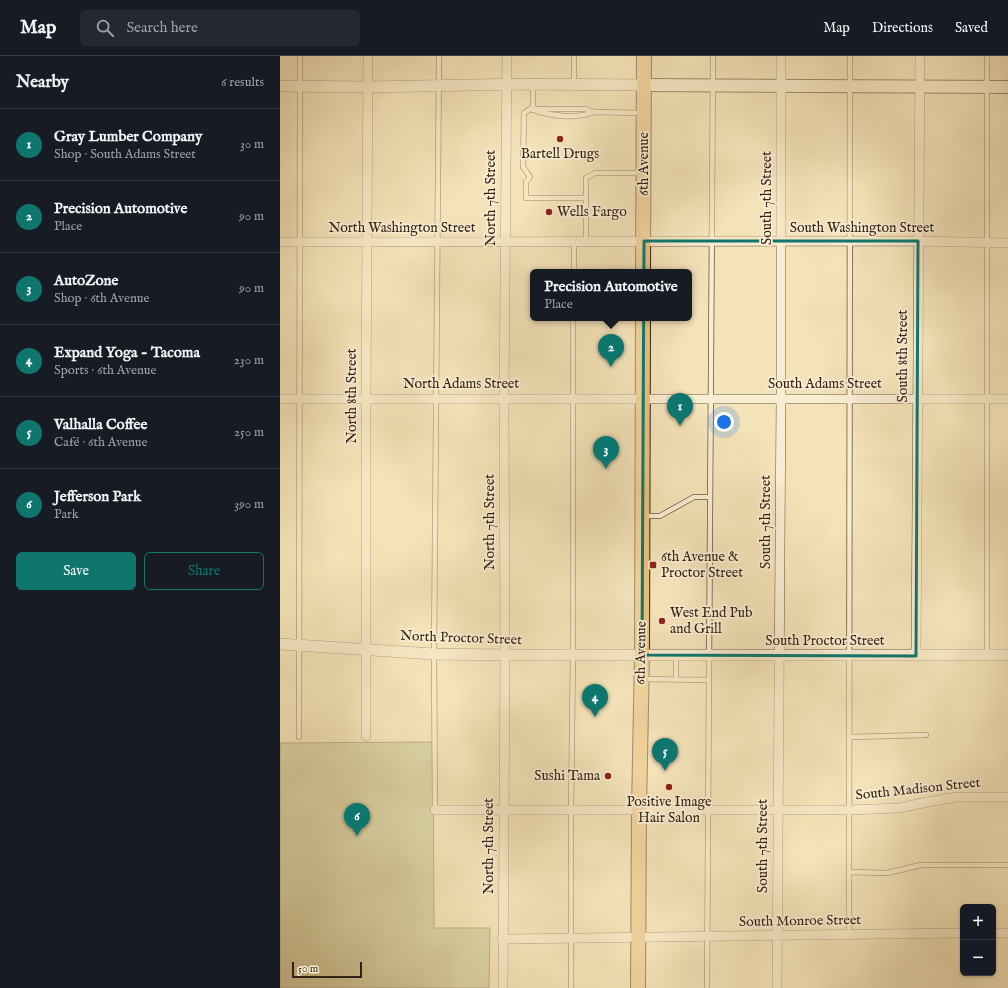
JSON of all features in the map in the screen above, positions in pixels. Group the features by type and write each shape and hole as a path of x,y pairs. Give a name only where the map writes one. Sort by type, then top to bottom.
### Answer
{"main road":[{"name":"6th Avenue","path":"643,269 644,56"},
{"path":"644,85 1008,87"},
{"name":"6th Avenue","path":"638,988 642,655 643,321"}],"street":[{"name":"North 8th Street","path":"366,736 368,56"},
{"name":"North 7th Street","path":"503,988 504,398 507,56"},
{"name":"South 7th Street","path":"777,988 777,809 780,656 781,56"},
{"name":"South 8th Street","path":"916,656 920,56"},
{"path":"280,86 368,87 507,84 644,85"},
{"name":"South Washington Street","path":"644,242 918,241 1008,243"},
{"name":"North Washington Street","path":"280,242 644,242"},
{"name":"South Adams Street","path":"643,398 1008,399"},
{"name":"North Adams Street","path":"280,399 643,398"},
{"name":"North Proctor Street","path":"280,644 299,644 434,654 642,655"},
{"name":"South Proctor Street","path":"642,655 1008,655"},
{"name":"South Madison Street","path":"435,810 849,810 900,808 957,797 1008,797"},
{"name":"South Monroe Street","path":"502,939 638,938 849,933 960,933"},
{"path":"996,933 1008,933"}],"lane":[{"path":"299,737 300,56"},
{"path":"435,810 434,654 439,56"},
{"path":"574,56 574,85"},
{"path":"707,988 713,56"},
{"path":"849,933 850,56"},
{"path":"987,655 988,56"},
{"path":"533,85 533,110"},
{"path":"586,198 526,198 526,182 530,177 523,167 524,113 530,109 550,115 585,115 594,112 644,113"},
{"path":"586,242 586,178 595,173 644,172"},
{"path":"574,242 574,269"},
{"path":"571,988 573,321"},
{"path":"642,516 660,516 694,497 710,497"},
{"path":"676,655 676,679"},
{"path":"641,679 709,680"},
{"path":"849,737 926,735"},
{"path":"849,872 887,873 921,865 1008,865"}],"highlighted area":[{"path":"644,241 918,241 916,656 642,655"}],"green space":[{"path":"433,742 434,928 490,928 489,988 280,988 280,743"}],"place":[{"name":"Bartell Drugs","path":"560,139"},
{"name":"Wells Fargo","path":"549,212"},
{"name":"Precision Automotive","path":"611,367"},
{"name":"Gray Lumber Company","path":"680,426"},
{"name":"AutoZone","path":"606,469"},
{"name":"6th Avenue & Proctor Street","path":"653,565"},
{"name":"West End Pub and Grill","path":"662,621"},
{"name":"Expand Yoga - Tacoma","path":"595,717"},
{"name":"Valhalla Coffee","path":"665,771"},
{"name":"Sushi Tama","path":"608,776"},
{"name":"Positive Image Hair Salon","path":"669,787"},
{"name":"Jefferson Park","path":"357,836"}]}
